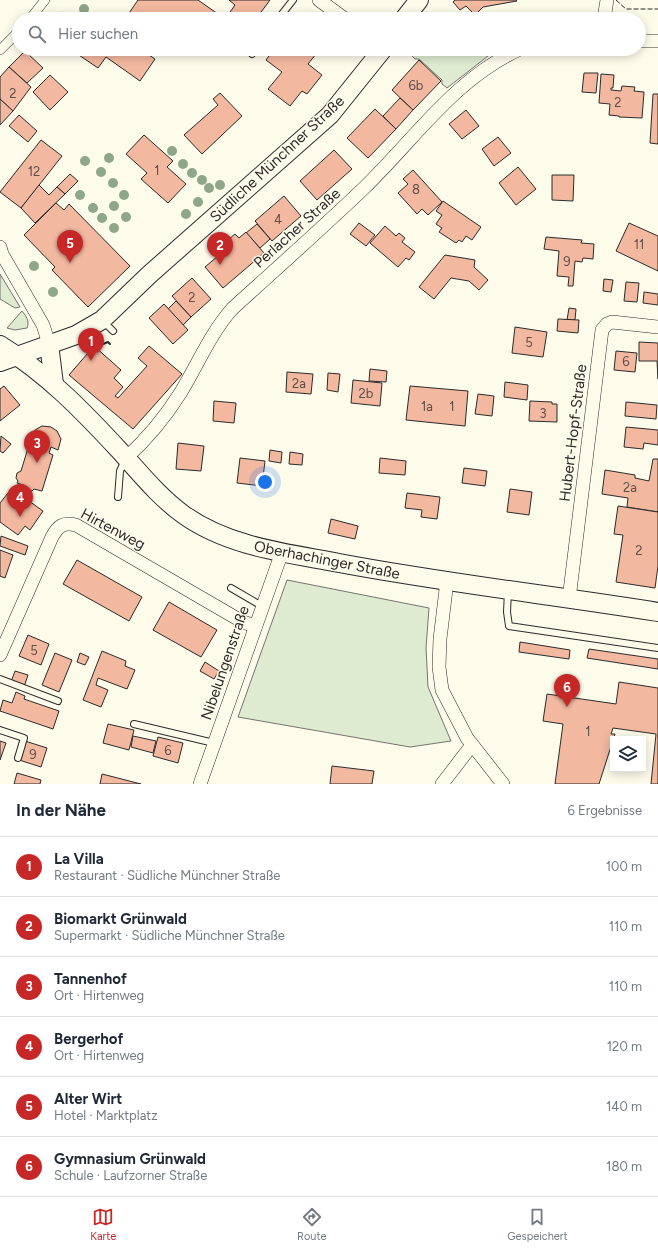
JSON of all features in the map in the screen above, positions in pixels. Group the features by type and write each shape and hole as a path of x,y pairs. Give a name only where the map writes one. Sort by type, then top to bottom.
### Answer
{"main road":[{"path":"410,12 419,0"},
{"name":"Südliche Münchner Straße","path":"0,362 49,344 107,326 150,274 330,115 377,56"},
{"path":"49,344 54,384"},
{"name":"Oberhachinger Straße","path":"0,345 17,355 54,384 91,420 168,503 202,526 245,544 393,574 658,612"}],"street":[{"path":"36,12 45,0"},
{"path":"319,0 335,12"},
{"path":"605,12 607,0"},
{"path":"0,50 12,37"},
{"path":"646,41 658,42"},
{"name":"Perlacher Straße","path":"126,458 139,447 163,418 181,392 218,324 232,309 362,190 397,155 425,122 466,82 504,56"},
{"path":"0,247 2,254 43,325 49,344"},
{"name":"Hubert-Hopf-Straße","path":"569,599 602,330 606,324 612,322 658,327"},
{"name":"Hirtenweg","path":"0,655 52,537 58,527 67,523 76,524 244,622 255,626"},
{"name":"Nibelungenstraße","path":"200,784 282,552"},
{"path":"447,581 439,667 442,690 472,745 503,784"},
{"path":"442,784 472,745"}],"lane":[{"path":"284,12 293,0"},
{"path":"118,497 120,471 126,458"},
{"path":"231,588 262,606"},
{"path":"508,590 506,612 509,626 658,648"},
{"path":"0,679 58,701"},
{"path":"134,724 214,743"},
{"path":"0,730 24,738 18,758"}],"green space":[{"path":"412,56 488,56 447,88 442,84 442,80 419,59 415,59"},
{"path":"0,274 20,307 15,308 0,299"},
{"path":"22,311 28,321 27,328 15,330 7,328"},
{"path":"287,580 429,608 426,648 428,687 451,741 410,747 238,717"}],"building":[{"path":"138,0 198,0 215,12 130,12"},
{"path":"229,0 270,0 261,12 230,12 235,5"},
{"path":"455,0 517,1 483,7 478,12 472,12 466,6 460,10 453,2"},
{"path":"20,56 30,56 43,68 27,83 9,67"},
{"path":"80,56 150,56 155,59 140,81 106,57 98,68"},
{"path":"269,56 314,56 308,64 322,75 307,94 302,91 290,106 268,89 282,72 266,60"},
{"path":"419,60 441,81 413,110 392,90"},
{"path":"9,67 31,87 13,111 0,99 0,77"},
{"path":"584,73 598,73 596,93 582,92"},
{"path":"601,74 614,75 613,88 611,88 611,90 621,91 622,86 635,87 634,91 644,92 642,118 609,115 610,104 599,103"},
{"path":"50,75 68,92 50,110 33,92"},
{"path":"220,93 242,116 202,154 184,135 218,105 213,99"},
{"path":"653,94 658,94 658,144 650,143"},
{"path":"400,98 413,110 396,129 383,116"},
{"path":"0,99 13,111 0,125"},
{"path":"375,109 396,129 368,158 347,138"},
{"path":"466,110 479,126 462,139 449,124"},
{"path":"19,115 37,131 28,142 9,126"},
{"path":"144,135 173,161 167,167 186,184 168,203 141,179 147,173 126,154"},
{"path":"498,137 511,153 494,166 482,149"},
{"path":"41,140 62,156 21,208 0,192"},
{"path":"334,150 352,169 317,200 300,181"},
{"path":"518,167 536,189 516,205 499,183"},
{"path":"413,170 442,202 428,215 422,209 417,214 398,193 408,184 403,179"},
{"path":"70,174 78,181 65,194 57,187"},
{"path":"552,175 574,175 573,201 552,200"},
{"path":"39,185 49,195 57,187 65,194 35,223 21,208"},
{"path":"284,196 301,216 272,241 255,221"},
{"path":"443,201 481,227 472,240 466,236 462,242 459,240 456,243 439,232 442,228 436,224 442,215 436,211"},
{"path":"56,203 64,210 69,204 130,266 88,307 52,270 55,267 24,235"},
{"path":"359,223 375,235 366,246 350,234"},
{"path":"629,223 658,236 658,271 616,251"},
{"path":"257,224 270,239 260,248 246,233"},
{"path":"385,226 396,236 399,233 405,238 402,242 415,252 409,260 406,258 398,267 370,243"},
{"path":"246,232 264,253 223,288 205,267 218,256 214,252 235,234 239,238"},
{"path":"546,237 582,240 581,243 594,244 593,259 583,258 582,262 575,261 573,286 568,286 569,277 557,276 559,251 544,249"},
{"path":"445,255 475,260 474,267 488,280 479,290 469,281 451,278 434,299 419,287"},
{"path":"192,278 211,299 191,317 172,296"},
{"path":"604,279 613,280 611,292 603,291"},
{"path":"626,282 639,283 637,302 624,301"},
{"path":"644,292 658,294 658,305 643,303"},
{"path":"176,301 191,317 183,325 168,309"},
{"path":"164,304 188,330 173,344 149,318"},
{"path":"569,308 576,309 575,320 567,320"},
{"path":"558,319 579,320 578,333 557,331"},
{"path":"515,327 547,332 543,357 512,353"},
{"path":"639,342 658,343 658,379 657,361 639,361"},
{"path":"94,346 121,370 114,378 123,387 115,396 118,398 147,366 138,358 149,346 182,374 133,429 69,375"},
{"path":"616,351 637,353 635,372 614,370"},
{"path":"370,369 387,371 386,382 369,381"},
{"path":"287,372 313,374 311,394 286,392"},
{"path":"328,373 340,374 338,392 327,390"},
{"path":"353,380 382,383 380,406 351,403"},
{"path":"505,382 528,385 527,400 504,397"},
{"path":"4,386 20,405 0,421 0,389"},
{"path":"410,386 468,391 465,426 406,420"},
{"path":"478,394 494,396 492,416 475,414"},
{"path":"214,401 236,403 234,423 213,421"},
{"path":"530,401 552,402 552,404 557,404 557,422 529,421"},
{"path":"626,402 657,405 656,419 625,416"},
{"path":"42,426 51,427 57,431 61,439 58,450 51,447 49,453 53,455 42,491 34,489 32,491 26,490 26,486 17,483 17,473 21,471 28,448 35,450 37,443 31,441 35,430"},
{"path":"626,427 658,430 658,445 644,443 643,449 624,447"},
{"path":"1,436 11,444 3,453 0,451"},
{"path":"178,443 204,446 201,471 176,469"},
{"path":"270,450 282,452 281,463 269,461"},
{"path":"290,452 303,454 302,465 289,464"},
{"path":"240,458 265,461 262,486 237,483"},
{"path":"380,458 406,461 405,475 379,473"},
{"path":"653,459 658,459 658,512 627,507 628,498 602,494 605,470 635,475 635,478 649,481"},
{"path":"464,468 487,471 485,486 462,483"},
{"path":"510,489 532,492 529,515 507,512"},
{"path":"8,493 26,506 29,501 43,511 30,530 25,526 18,535 0,522 0,503"},
{"path":"407,493 440,497 437,519 421,517 422,510 405,508"},
{"path":"618,506 658,512 658,566 655,588 616,582 623,535 614,534"},
{"path":"331,519 358,526 355,539 328,533"},
{"path":"1,536 28,546 25,555 0,546"},
{"path":"0,550 13,555 5,578 0,576"},
{"path":"77,560 142,597 129,621 63,584"},
{"path":"169,602 217,630 201,657 153,630"},
{"path":"28,635 49,644 41,665 19,656"},
{"path":"520,642 570,650 569,659 519,652"},
{"path":"589,649 658,659 658,669 587,658"},
{"path":"102,651 126,661 125,666 135,670 127,689 98,678 96,685 108,690 101,707 83,700"},
{"path":"55,653 72,660 59,692 42,685"},
{"path":"80,653 89,657 85,665 77,662"},
{"path":"205,662 219,671 214,679 200,671"},
{"path":"15,671 28,675 24,687 11,682"},
{"path":"619,682 658,688 658,784 651,784 656,734 613,728 611,734 615,734 614,736 610,736 610,750 599,784 555,784 563,724 543,721 547,694 616,704"},
{"path":"16,692 25,696 24,699 59,711 53,729 0,711 3,700 12,703"},
{"path":"108,724 134,730 129,750 103,743"},
{"path":"133,736 156,741 153,753 131,747"},
{"path":"158,737 183,743 178,763 153,756"},
{"path":"0,741 6,743 0,760"},
{"path":"25,741 47,748 41,767 19,760"},
{"path":"332,766 374,771 372,784 330,784"},
{"path":"17,773 41,780 40,784 14,784"},
{"path":"102,774 141,784 100,784"}],"fence":[{"path":"616,0 626,9 658,9"}],"wall":[{"path":"98,346 108,342 110,344"}],"place":[{"name":"Alter Wirt","path":"70,263"},
{"name":"Biomarkt Grünwald","path":"220,265"},
{"name":"La Villa","path":"91,361"},
{"name":"Tannenhof","path":"37,463"},
{"name":"Bergerhof","path":"20,517"},
{"name":"Gymnasium Grünwald","path":"567,707"}]}
